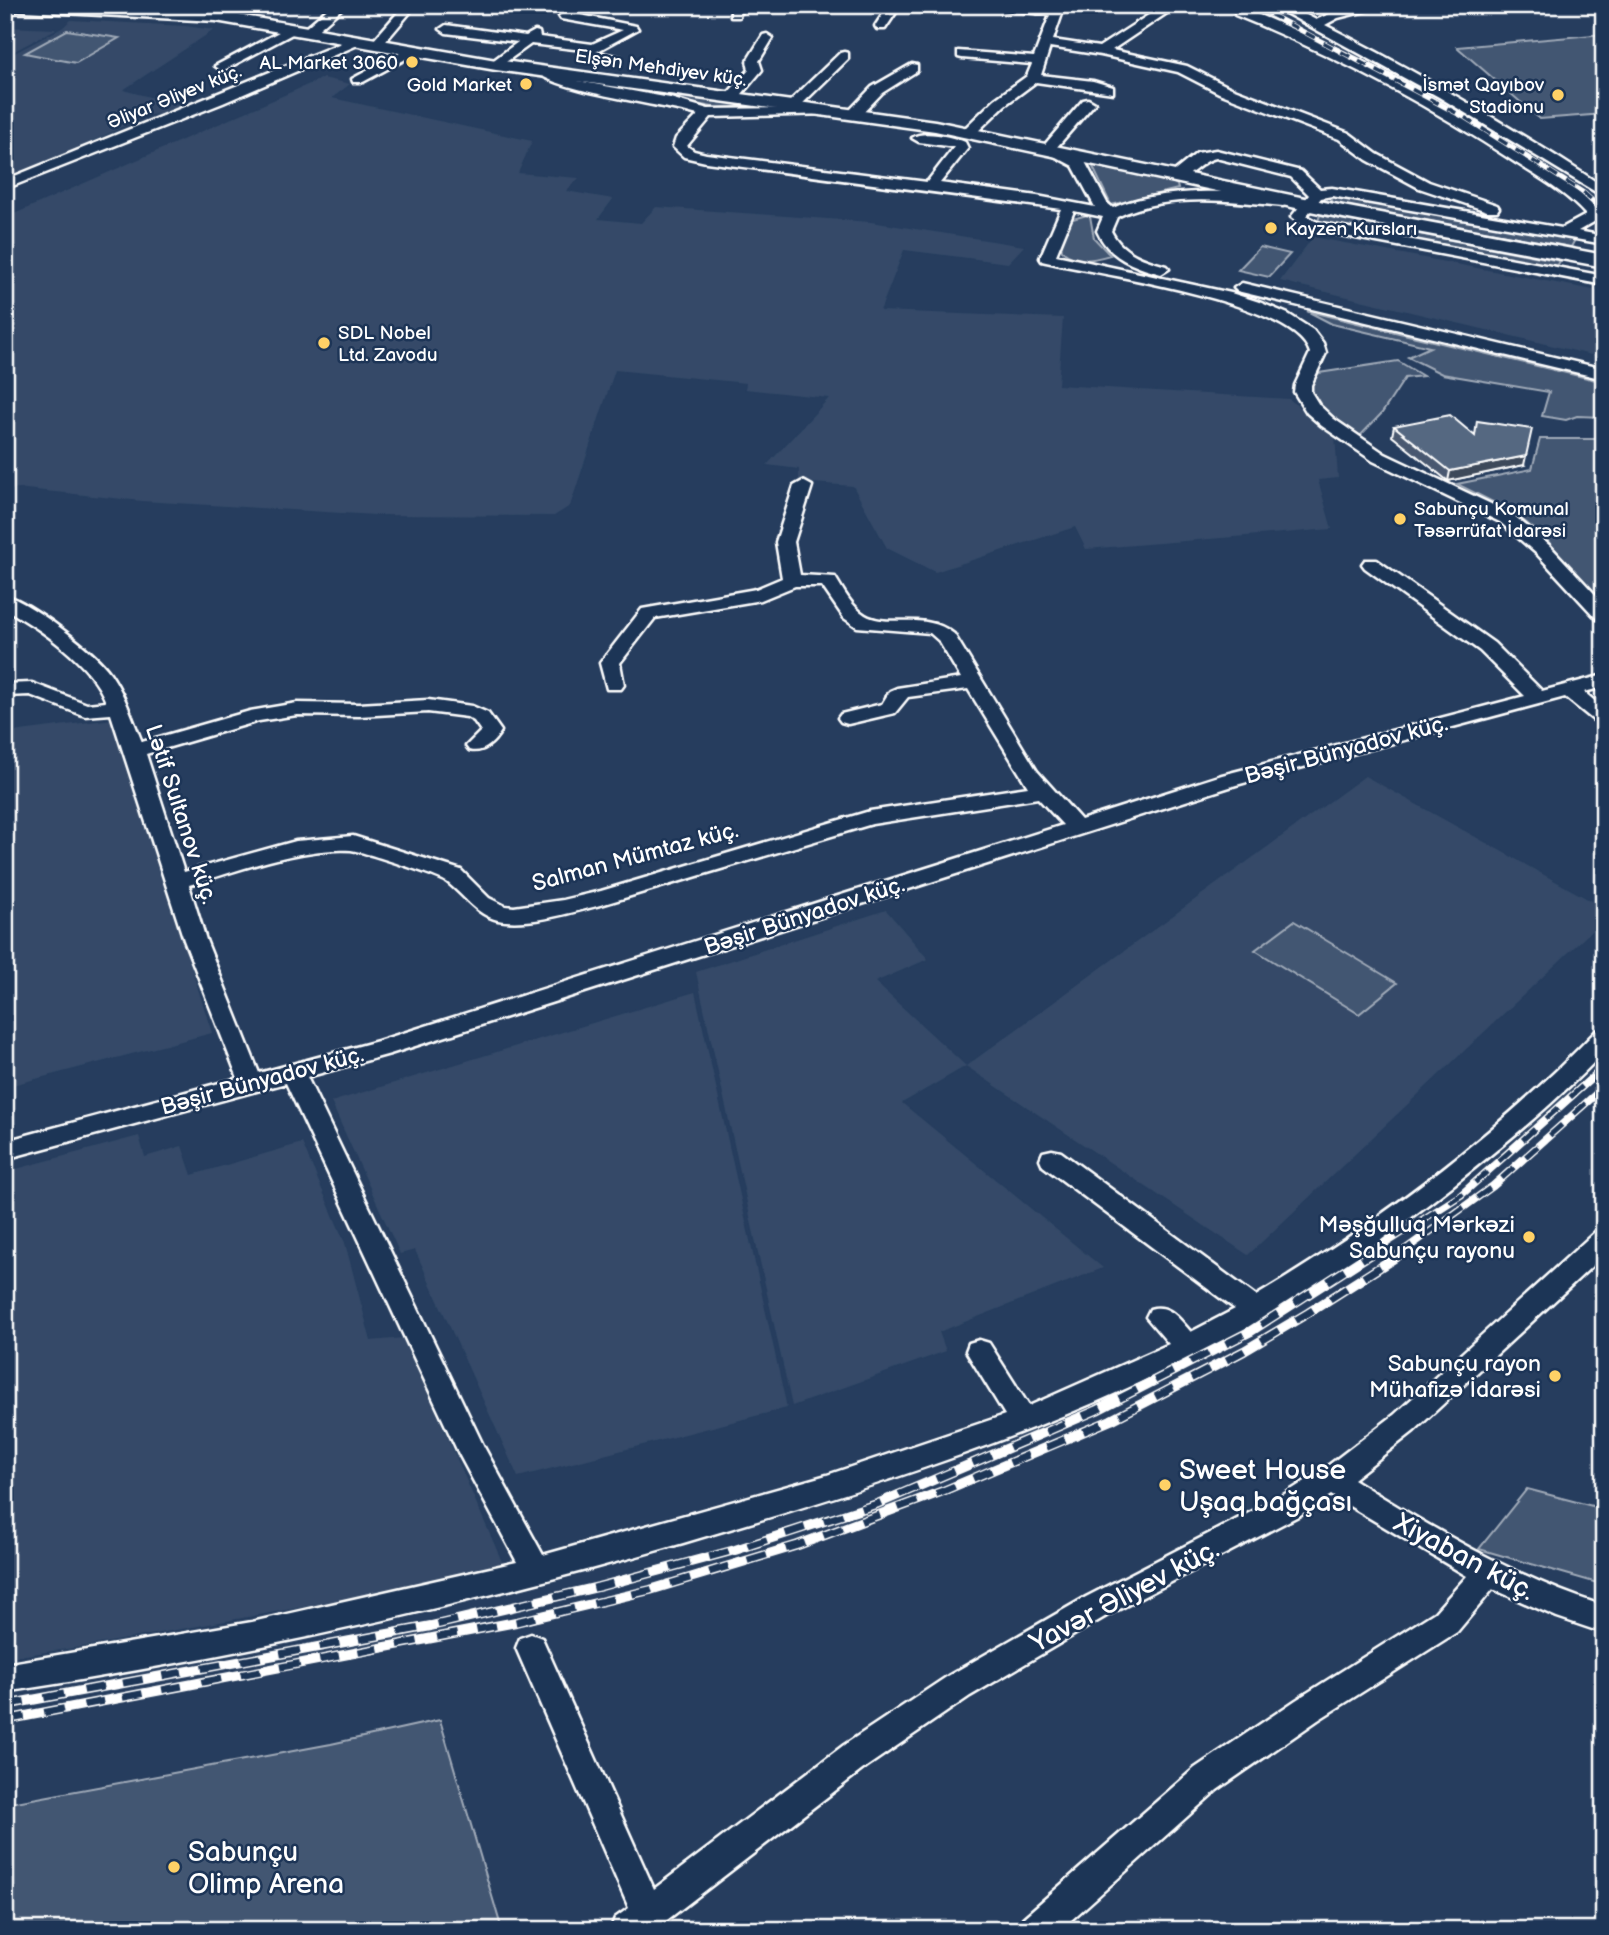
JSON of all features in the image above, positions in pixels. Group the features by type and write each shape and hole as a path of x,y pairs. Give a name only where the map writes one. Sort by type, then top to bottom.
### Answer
{"main road":[{"name":"Elşən Mehdiyev küç.","path":"5,5 196,14 496,65 968,132 1176,177 1319,197 1604,261"}],"street":[{"path":"221,66 300,30 340,5"},
{"path":"377,44 400,20 407,9 405,5"},
{"path":"552,5 570,14 632,29 586,54 617,60"},
{"path":"496,65 530,39 570,14 591,5"},
{"path":"881,26 895,5"},
{"path":"968,132 1000,102 1032,78 1056,14 1054,11 999,5"},
{"path":"1101,51 1173,5"},
{"path":"1277,5 1444,93 1517,135 1604,193"},
{"path":"1315,25 1335,15 1383,5"},
{"path":"1239,12 1284,30 1510,152 1549,178 1592,213 1592,219 1566,232"},
{"path":"446,29 593,48"},
{"path":"732,97 756,70 753,61 767,38"},
{"name":"Əliyar Əliyev küç.","path":"5,185 218,100 356,41"},
{"path":"1046,43 1156,62 1191,73 1224,90 1343,136 1367,154 1417,181 1512,215 1522,221 1521,225"},
{"path":"358,79 411,51"},
{"path":"962,54 1040,61"},
{"path":"793,106 844,56"},
{"path":"854,114 877,90 912,68"},
{"path":"541,71 575,84 670,102 707,113 831,111"},
{"path":"1032,78 1093,85 1108,90"},
{"path":"1087,103 1048,149 1079,163 1101,205 1111,214"},
{"path":"707,113 681,141 680,147 706,158 1069,206 1111,214 1134,203 1188,197 1319,197 1521,225 1604,240"},
{"path":"919,138 955,143 961,148 929,188"},
{"path":"1176,177 1202,156 1223,154 1301,176 1309,190 1319,197"},
{"path":"1342,179 1298,217 1313,226 1604,281"},
{"path":"1069,206 1047,258 1231,298 1261,307 1291,323 1312,340 1317,348 1318,356 1303,380 1302,387 1311,407 1347,437 1385,461 1509,520 1604,615"},
{"path":"1111,214 1104,231 1110,244 1125,256 1146,265 1604,374"},
{"path":"792,580 785,542 803,486"},
{"path":"1371,564 1487,647 1539,699"},
{"path":"614,685 610,663 649,613 761,594 792,580 828,582 851,614 864,623 936,629 947,638 1010,744 1041,790 1077,828"},
{"name":"Lətif Sultanov küç.","path":"5,601 28,614 80,654 107,682 135,751 199,951 252,1084"},
{"path":"848,718 888,709 892,707 897,695 904,692 974,681"},
{"name":"Bəşir Bünyadov küç.","path":"5,1150 293,1073 741,936 1229,780 1604,681"},
{"path":"5,690 32,690 85,710 119,707"},
{"path":"1570,691 1604,719"},
{"path":"135,751 278,711 409,706 461,709 481,717 491,731 476,746"},
{"name":"Salman Mümtaz küç.","path":"176,882 296,848 353,843 453,875 489,909 514,914 563,907 604,897 870,818 1041,790"},
{"path":"5,1678 125,1660 286,1629 442,1596 537,1572 847,1483 1023,1420 1125,1377 1254,1309 1310,1276 1465,1162 1548,1092 1604,1037"},
{"path":"293,1073 473,1454 537,1572"},
{"path":"1052,1159 1254,1309"},
{"name":"Yavər Əliyev küç.","path":"638,1921 855,1756 960,1686 1097,1606 1290,1506 1331,1480 1404,1423 1604,1240"},
{"path":"1159,1317 1187,1345"},
{"path":"979,1351 1023,1420"},
{"name":"Xiyaban küç.","path":"1331,1480 1396,1521 1488,1573 1578,1612 1604,1620"},
{"path":"1035,1930 1206,1779 1307,1710 1446,1622 1488,1573"},
{"path":"531,1648 638,1921"}],"shaded area":[{"path":"71,20 214,30 123,90 188,107 173,113 148,115 14,178 5,176 5,58 62,28"},
{"path":"5,27 56,29 5,56"},
{"path":"67,30 119,38 76,63 25,53"},
{"name":"İsmət Qayıbov Stadionu","path":"1604,34 1604,114 1540,119 1457,47"},
{"path":"323,78 350,84 332,98 532,141 518,173 579,178 566,191 613,199 598,219 641,223 656,207 871,222 1024,246 1008,263 904,250 880,311 1063,318 1058,385 1289,399 1335,435 1338,478 1318,480 1332,529 1086,549 1075,527 935,572 887,548 853,486 799,482 799,469 767,465 829,398 745,389 746,383 615,370 570,506 554,516 375,515 142,501 16,488 5,493 5,218"},
{"path":"577,80 777,106 717,108"},
{"path":"1092,165 1170,181 1177,185 1178,189 1111,205"},
{"path":"1329,194 1576,238 1571,247 1332,203"},
{"path":"1320,215 1560,261 1555,270 1326,227 1318,221"},
{"path":"1090,216 1094,238 1110,255 1079,259 1062,251 1061,245 1069,220"},
{"path":"1313,237 1604,292 1604,358 1280,281"},
{"path":"1260,247 1290,254 1269,277 1238,270"},
{"path":"1307,311 1604,382 1604,417 1577,416 1566,420 1542,416 1549,392 1442,374 1408,357 1430,347 1332,324"},
{"path":"1398,361 1423,376 1405,378 1382,413 1359,437 1321,407 1310,391 1319,373"},
{"path":"1540,439 1604,439 1604,605 1545,538 1513,512 1457,484 1532,469"},
{"path":"113,719 212,1033 5,1087 5,733"},
{"path":"1365,776 1604,908 1604,919 1248,1255 966,1066"},
{"path":"886,910 928,959 875,982 966,1066 902,1103 1103,1268 939,1332 946,1351 792,1406 696,972"},
{"path":"1294,921 1397,983 1359,1014 1255,950"},
{"path":"695,992 787,1408 518,1477 415,1250 400,1254 331,1102"},
{"path":"139,1136 145,1157 182,1146 192,1175 302,1143 345,1243 371,1341 404,1338 503,1564 375,1594 88,1646 5,1658 5,1172"},
{"path":"1527,1489 1604,1509 1604,1585 1479,1549"},
{"name":"Sabunçu Olimp Arena","path":"440,1720 502,1930 5,1930 5,1804 331,1744"}],"building":[{"path":"1450,415 1475,436 1477,421 1532,429 1526,456 1450,471 1394,426"}],"railway":[{"path":"1253,5 1464,117 1584,193 1604,211"},
{"path":"1369,1254 1461,1195 1604,1067"},
{"path":"1399,1254 1493,1186 1604,1087"},
{"path":"5,1705 431,1626 598,1587 735,1550 877,1504 1097,1410 1251,1331 1372,1253"},
{"path":"5,1720 516,1622 650,1590 798,1545 943,1491 1111,1420 1244,1351 1402,1253"}],"place":[{"name":"AL Market 3060","path":"412,62"},
{"name":"Gold Market","path":"526,84"},
{"name":"İsmət Qayıbov Stadionu","path":"1558,95"},
{"name":"Kayzen Kursları","path":"1271,228"},
{"name":"SDL Nobel Ltd. Zavodu","path":"324,343"},
{"name":"Sabunçu Komunal Təsərrüfat İdarəsi","path":"1400,519"},
{"name":"Məşğulluq Mərkəzi Sabunçu rayonu","path":"1529,1237"},
{"name":"Sabunçu rayon Mühafizə İdarəsi","path":"1555,1376"},
{"name":"Sweet House Uşaq bağçası","path":"1165,1485"},
{"name":"Sabunçu Olimp Arena","path":"174,1867"}]}
